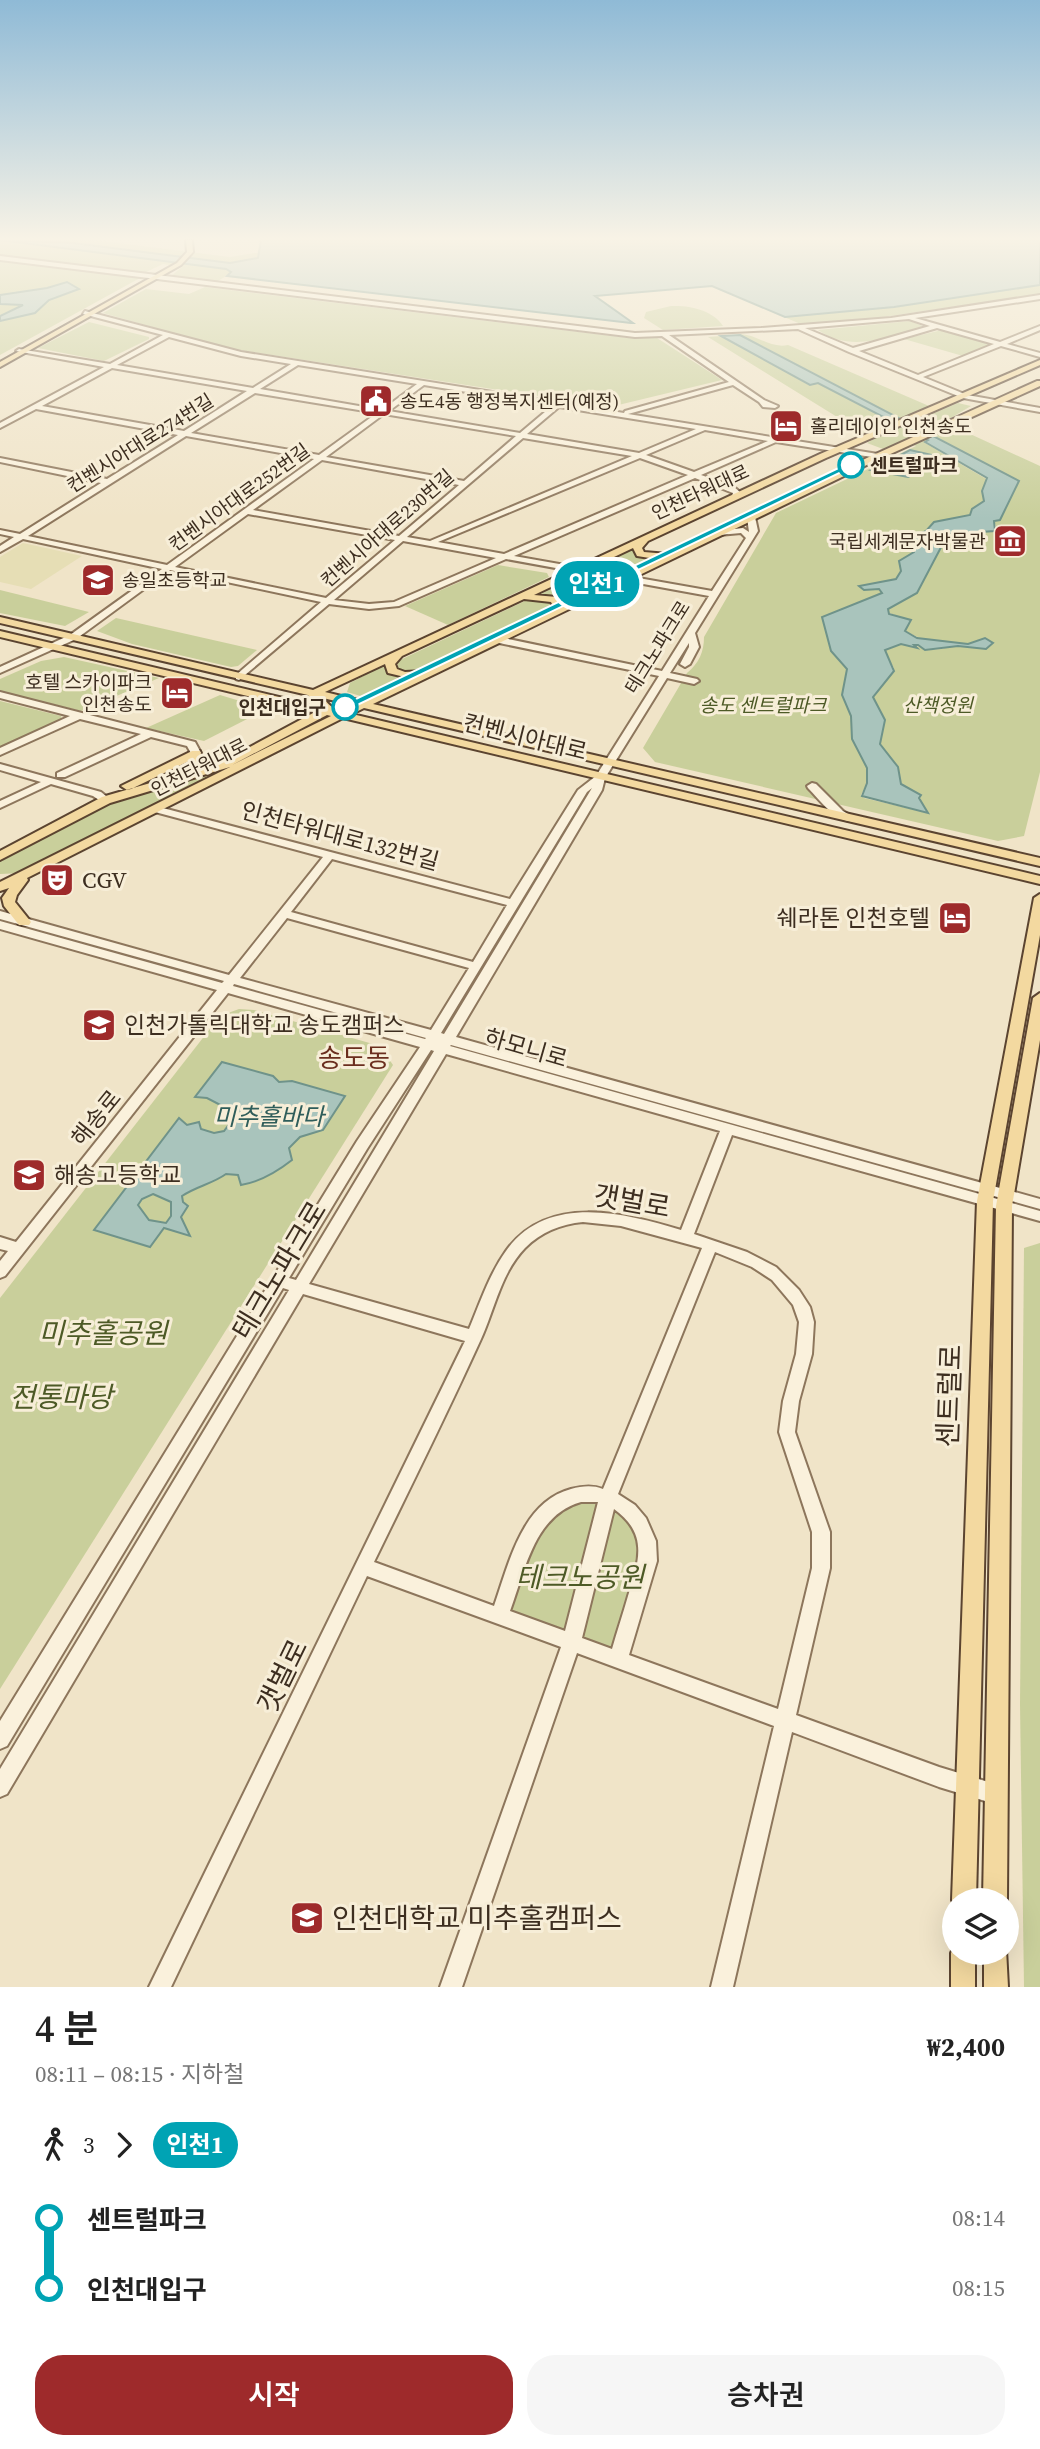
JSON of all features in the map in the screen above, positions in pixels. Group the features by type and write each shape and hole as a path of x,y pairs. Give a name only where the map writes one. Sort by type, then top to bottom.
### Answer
{"main road":[{"path":"0,363 54,333"},
{"path":"965,397 1040,362"},
{"path":"1017,373 1024,380 1040,382"},
{"path":"994,404 1040,382"},
{"name":"인천타워대로","path":"313,694 789,471 965,397"},
{"name":"인천타워대로","path":"0,887 159,810 343,714 821,483 994,404"},
{"path":"789,471 819,470 825,475 821,483"},
{"path":"644,540 636,549 642,555 657,557 674,554"},
{"path":"519,598 538,596 554,599 558,606 551,615"},
{"name":"컨벤시아대로","path":"0,620 609,764 1040,862"},
{"name":"컨벤시아대로","path":"0,634 1040,880"},
{"path":"113,660 100,653 108,649 126,650"},
{"path":"401,654 390,663 392,671 408,676 432,672"},
{"path":"313,694 327,710"},
{"name":"인천타워대로","path":"0,857 106,800 226,764 327,710"},
{"path":"106,800 117,791 183,760 196,757 206,765 226,764"},
{"path":"0,877 30,873"},
{"path":"24,922 11,911 7,901 9,893 30,873"},
{"name":"센트럴로","path":"964,1888 995,1198 1040,898"},
{"name":"센트럴로","path":"995,1888 1006,1288 995,1198 1040,998"},
{"path":"962,1987 963,1965"},
{"path":"996,1965 996,1987"}],"street":[{"path":"149,333 237,356 620,414 875,458"},
{"path":"614,333 691,333"},
{"path":"808,333 965,397 1040,410"},
{"path":"852,351 914,333"},
{"path":"961,333 1040,355"},
{"path":"916,378 1028,333"},
{"path":"663,334 762,401"},
{"path":"0,426 164,337"},
{"path":"22,351 640,455 723,485 735,491 734,497"},
{"name":"컨벤시아대로274번길","path":"0,550 296,364"},
{"path":"620,414 735,382"},
{"name":"컨벤시아대로252번길","path":"55,647 73,637 422,384"},
{"name":"컨벤시아대로230번길","path":"239,677 519,434 557,405"},
{"path":"35,407 463,483"},
{"path":"620,414 835,451"},
{"path":"433,542 702,429"},
{"path":"0,532 365,608 396,604 774,441"},
{"path":"0,460 108,482"},
{"path":"723,485 740,489 757,486"},
{"path":"247,511 433,542 575,572 713,596"},
{"name":"테크노파크로","path":"0,1739 362,1145 437,1042 527,905 597,790 600,778 750,538 755,528 751,517"},
{"path":"719,533 740,529 747,532 750,538"},
{"path":"399,538 407,543 494,560 575,572"},
{"path":"685,664 694,647 691,633"},
{"path":"499,640 694,681"},
{"path":"0,670 55,647"},
{"path":"0,695 191,744 195,747 196,757"},
{"path":"0,752 80,715"},
{"path":"0,805 151,733"},
{"path":"0,767 56,778 106,800"},
{"name":"테크노파크로","path":"0,1787 299,1288 437,1042 475,966 511,903 583,790 600,778"},
{"path":"811,786 839,813 852,819"},
{"name":"인천타워대로132번길","path":"159,810 511,903"},
{"name":"해송로","path":"0,1272 330,855"},
{"path":"283,913 475,966"},
{"name":"하모니로","path":"0,915 227,984"},
{"name":"하모니로","path":"0,925 227,984 995,1198 1040,1216"},
{"name":"하모니로","path":"437,1042 728,1129 995,1198 1040,1204"},
{"path":"685,1237 728,1129"},
{"name":"갯벌로","path":"160,1987 365,1567 474,1337 508,1257 525,1239 543,1227 575,1217 601,1218 685,1237 757,1263 779,1278 796,1297 806,1322 805,1347 786,1417 786,1432 821,1532 821,1568 722,1987"},
{"path":"0,1243 18,1248"},
{"path":"451,1987 571,1644 608,1498 710,1247"},
{"path":"279,1282 474,1337"},
{"path":"499,1616 537,1522 550,1507 579,1496 608,1498 633,1511 645,1527 649,1544 648,1561 618,1659"},
{"path":"365,1567 571,1644 995,1794"}],"shaded area":[{"path":"23,543 82,556 31,589 0,582 0,557"}],"green space":[{"path":"0,333 40,333 0,355"},
{"path":"68,333 132,333 149,337 104,361 38,348"},
{"path":"172,333 585,333 657,338 722,380 610,407 226,348"},
{"path":"823,333 904,333 857,342"},
{"path":"930,333 952,333 990,345 963,356 904,339"},
{"path":"739,334 775,345 788,345 929,406 917,411 927,416 958,403 971,406 944,422 1040,466 1040,772 1024,836 998,841 655,762 643,748 687,673 698,661 704,637 776,513 916,446 901,441 883,449 867,443 883,434 871,430 863,433 708,337 721,336 809,385 817,383 929,441 925,443 988,480 982,491 984,501 972,509 970,515 934,522 926,531 913,537 914,552 901,560 901,571 896,579 860,586 864,590 879,589 883,593 831,651 847,669 842,695 851,716 852,739 867,768 867,783 861,795 864,798 928,813 919,798 920,795 901,784 898,767 880,744 885,720 873,697 894,668 884,651 888,648 904,644 925,650 942,649 957,643 928,640 944,644 934,647 912,643 926,641 905,631 911,621 887,612 890,607 917,593 948,534 997,529 994,521 1000,519 1019,481"},
{"path":"635,546 638,555 658,558 622,574 604,570 605,563"},
{"path":"498,565 547,573 549,577 448,625 405,606"},
{"path":"574,578 592,581 595,587 563,602 541,594"},
{"path":"0,590 89,612 65,626 0,613"},
{"path":"539,597 548,599 555,605 550,610 419,672 397,669 398,661 527,600"},
{"path":"116,618 257,650 238,666 231,667 132,644 97,631"},
{"path":"64,657 159,678 81,711 0,691 0,679 41,661"},
{"path":"382,666 394,675 407,678 364,697 347,692 350,683"},
{"path":"220,695 267,709 204,741 146,728"},
{"path":"0,701 61,716 62,720 0,748"},
{"path":"232,766 23,873 0,874 0,862 106,804"},
{"name":"미추홀공원","path":"239,1009 254,1010 380,1046 393,1065 0,1689 0,1298 220,1016"},
{"path":"1040,1243 1040,1987 1024,1987 1020,1704 1024,1248"},
{"name":"테크노공원","path":"593,1495 645,1526 618,1659 499,1616 537,1522"}],"water":[{"path":"740,335 1019,481 1000,520 994,521 995,531 948,534 917,593 888,609 889,614 911,620 905,631 917,638 968,644 985,638 993,643 986,649 958,646 925,650 918,645 914,645 917,648 901,644 885,650 894,671 873,697 885,720 880,744 898,767 901,784 921,795 919,798 928,813 862,796 867,783 867,768 852,739 851,716 842,695 847,669 831,651 822,617 882,593 879,589 864,590 859,586 896,579 901,571 899,561 914,552 913,537 926,531 934,522 970,515 972,509 984,501 982,491 987,478 925,442 928,440 818,383 810,385 721,336"},
{"path":"910,450 945,458 908,477 871,470"},
{"name":"미추홀바다","path":"222,1062 273,1076 279,1082 292,1081 345,1096 323,1130 300,1137 289,1148 292,1160 274,1172 241,1185 238,1175 226,1174 182,1196 183,1202 188,1206 181,1217 190,1236 164,1228 150,1247 94,1230 179,1118 187,1125 199,1122 201,1129 214,1133 224,1131 233,1119 232,1111 207,1098 195,1097","holes":["153,1194 171,1202 171,1216 166,1223 149,1220 138,1205 142,1199"]}],"metro line":[{"name":"인천1","path":"345,707 618,573 851,465"}],"place":[{"name":"송도4동 행정복지센터(예정)","path":"376,401"},
{"name":"홀리데이인 인천송도","path":"786,426"},
{"name":"센트럴파크","path":"851,465"},
{"name":"국립세계문자박물관","path":"1010,541"},
{"name":"송일초등학교","path":"98,580"},
{"name":"호텔 스카이파크 인천송도","path":"177,693"},
{"name":"인천대입구","path":"345,707"},
{"name":"CGV","path":"57,880"},
{"name":"쉐라톤 인천호텔","path":"955,918"},
{"name":"인천가톨릭대학교 송도캠퍼스","path":"99,1025"},
{"name":"해송고등학교","path":"29,1175"},
{"name":"인천대학교 미추홀캠퍼스","path":"307,1918"}],"district":[{"name":"송도동","path":"354,1058"}],"park label":[{"name":"송도 센트럴파크","path":"763,705"},
{"name":"산책정원","path":"938,705"},
{"name":"전통마당","path":"61,1397"}]}
